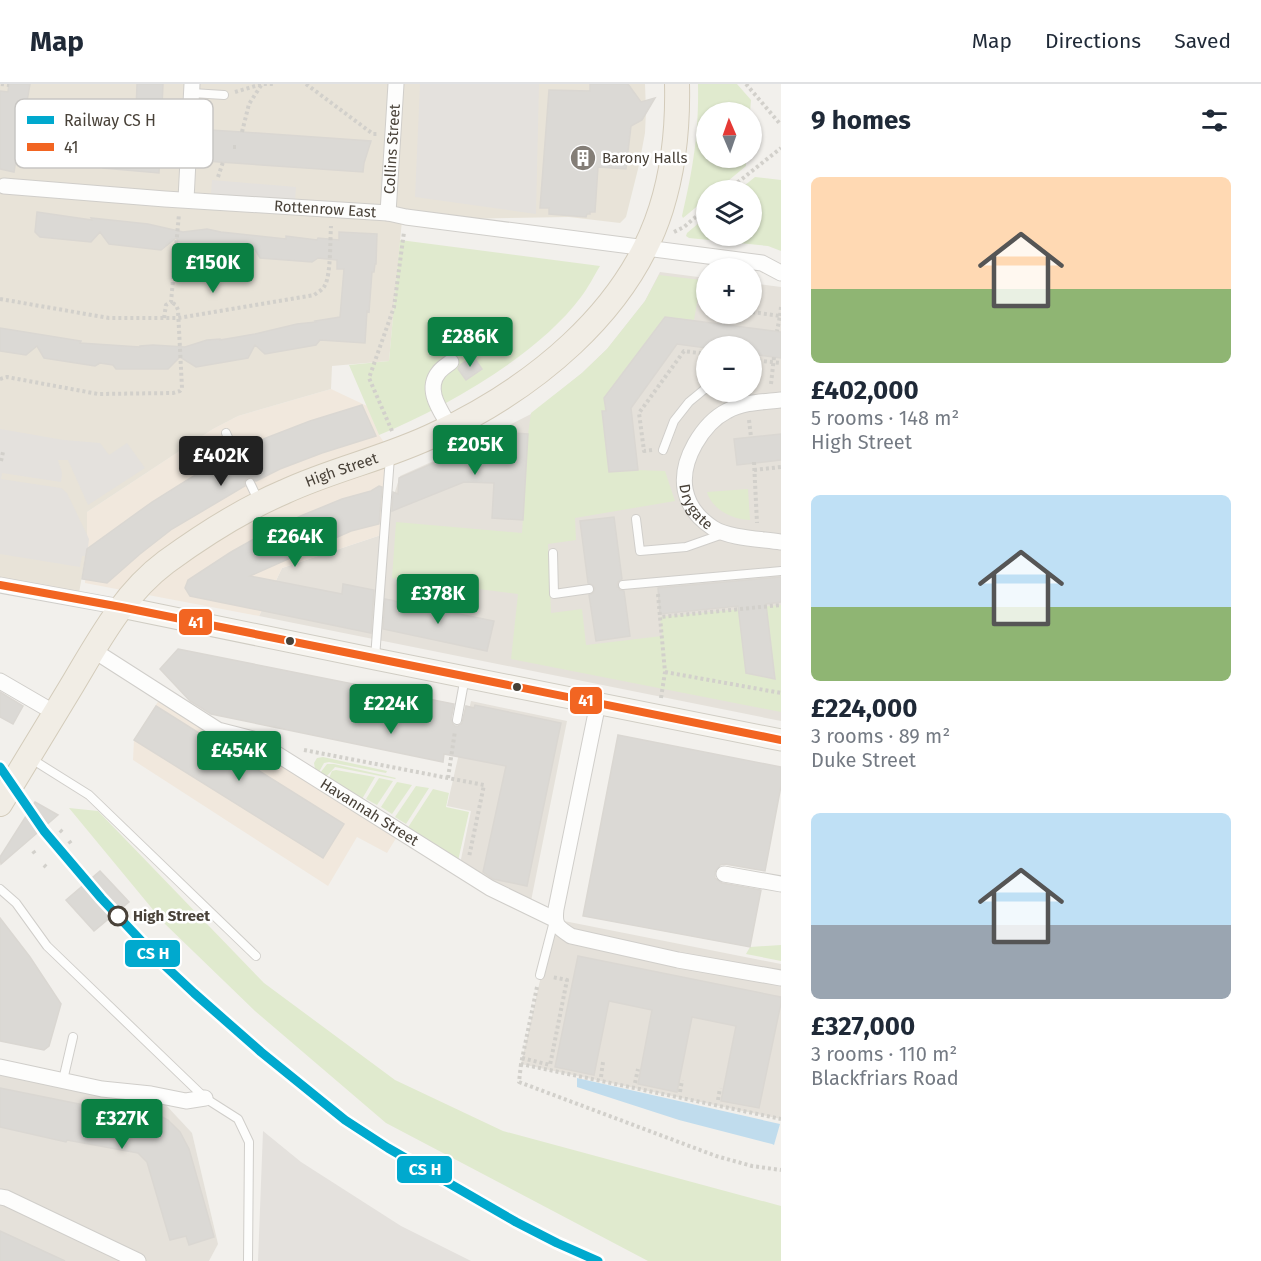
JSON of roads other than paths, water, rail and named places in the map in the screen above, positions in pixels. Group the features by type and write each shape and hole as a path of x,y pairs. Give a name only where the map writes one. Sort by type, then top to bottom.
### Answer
{"main road":[{"name":"High Street","path":"0,804 121,607 138,587 166,562 232,518 255,493 311,480 396,451 483,410 526,381 568,347 592,322 618,292 645,249 660,211 669,178 676,130 677,84"}],"street":[{"name":"Collins Street","path":"388,213 396,84"},
{"path":"183,206 186,168"},
{"name":"Rottenrow East","path":"4,186 165,199 183,206 388,213 762,263 781,273"},
{"path":"450,427 433,396 438,372 451,362"},
{"name":"Drygate","path":"781,400 740,406 724,412 706,427 693,447 685,468 684,487 691,505 713,528 724,534 781,542"},
{"path":"0,585 121,607 781,740"},
{"name":"Havannah Street","path":"93,650 218,730 253,739 490,888 554,919 560,929 571,936 678,960 781,978"},
{"path":"0,681 55,712"},
{"path":"554,919 598,703"},
{"path":"724,874 781,885"},
{"path":"0,1067 102,1089 186,1101 206,1098"},
{"path":"0,1197 138,1261"}],"lane":[{"path":"192,89 224,95"},
{"path":"663,450 674,421 688,402 696,396"},
{"path":"738,402 740,406"},
{"path":"226,433 235,453"},
{"path":"375,659 396,451"},
{"path":"636,519 640,551 686,547 724,534"},
{"path":"553,554 554,594 589,589"},
{"path":"623,585 781,571"},
{"path":"457,720 465,677"},
{"path":"29,757 89,795 256,956"},
{"path":"0,889 16,903 47,946 206,1098 238,1119 249,1142 248,1261"},
{"path":"540,975 554,919"},
{"path":"63,1080 73,1037"}],"water":[{"path":"577,1078 780,1124 774,1145 679,1120 577,1087"}],"place":[{"name":"Barony Halls","path":"583,158"},
{"name":"High Street","path":"118,916"}]}
